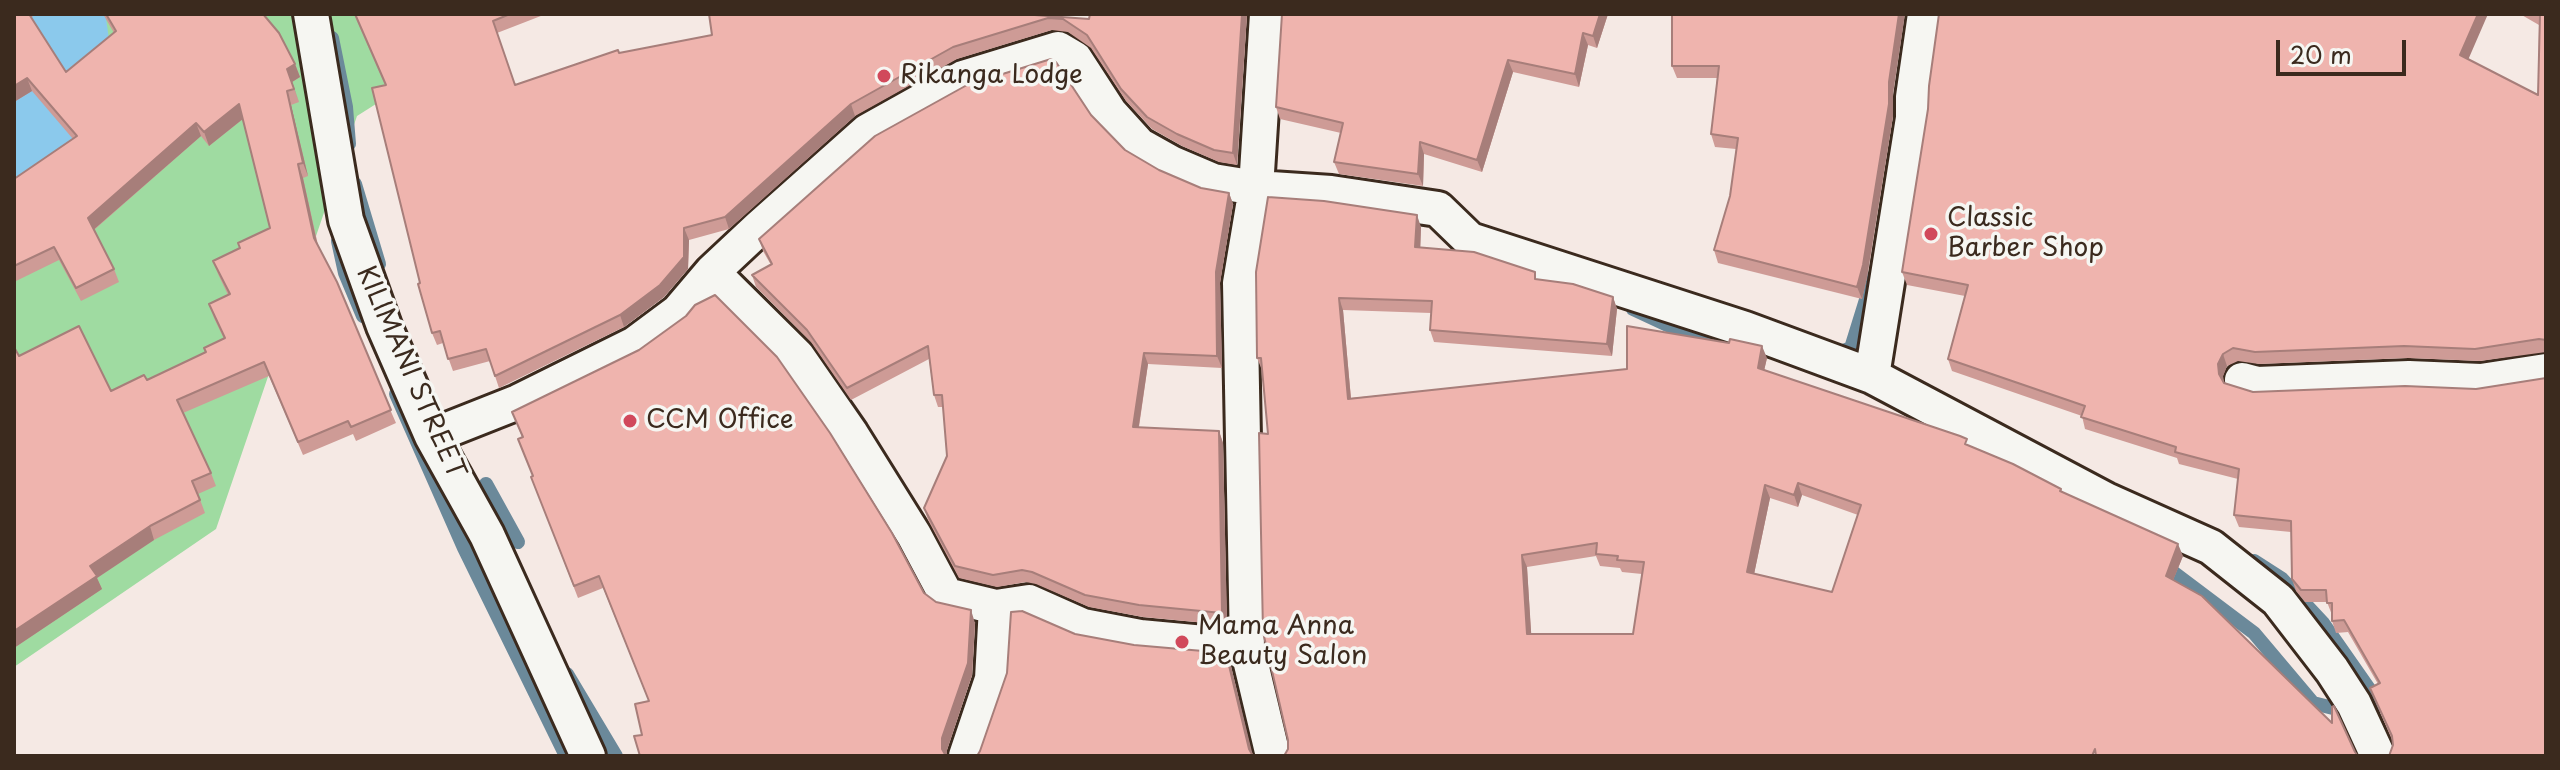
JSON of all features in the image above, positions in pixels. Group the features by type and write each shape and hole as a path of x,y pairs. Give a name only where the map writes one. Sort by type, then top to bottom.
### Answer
{"street":[{"name":"KILIMANI STREET","path":"311,14 346,220 384,326 432,436 487,535 588,756"},
{"path":"1267,14 1256,188 1240,283 1247,647 1273,756"},
{"path":"1872,376 1913,118 1913,97 1925,14"},
{"path":"432,436 518,402 635,344 678,312 712,272 868,131 963,78 1058,49 1075,59 1110,113 1139,145 1173,164 1213,181 1256,188 1331,193 1438,209 1470,240 1745,329 1872,376 2106,500 2211,547 2278,600 2354,704 2378,756"},
{"path":"712,272 797,356 906,522 946,595 996,607 1029,602 1083,626 1140,637 1247,647"},
{"path":"2242,380 2257,384 2409,378 2481,381 2546,371"},
{"path":"966,756 992,679 996,607"}],"green space":[{"path":"14,14 518,14 357,116 216,529 14,667"}],"building":[{"path":"14,14 29,14 66,72 116,31 106,14 263,14 279,33 295,64 287,69 294,89 287,91 303,163 298,164 314,238 337,282 391,410 351,427 348,421 298,442 264,362 177,400 211,473 192,481 200,500 150,526 90,566 97,576 14,631 14,347 19,356 79,326 111,391 144,375 147,380 206,352 204,348 225,338 209,304 230,294 213,261 240,248 238,243 270,228 239,104 204,132 196,123 88,218 114,269 76,288 54,247 14,266 14,179 77,136 27,78 14,86"},
{"path":"355,14 510,14 493,21 515,85 618,50 619,53 712,35 709,14 1021,14 1089,19 1090,14 1242,14 1233,153 1214,150 1147,117 1121,89 1087,35 1063,19 1048,18 953,47 851,104 725,217 684,228 684,257 660,285 620,315 495,376 486,349 448,359 440,331 432,333 372,88 386,85"},
{"path":"1282,14 1600,14 1593,36 1583,33 1575,74 1508,60 1477,160 1420,142 1418,174 1334,162 1343,123 1276,107"},
{"path":"1672,14 1899,14 1889,82 1889,104 1857,287 1714,250 1730,196 1738,138 1711,134 1719,66 1672,66"},
{"path":"1939,14 2478,14 2460,55 2538,95 2538,14 2546,14 2546,340 2475,349 2404,346 2255,352 2233,348 2223,354 2218,364 2224,383 2253,392 2405,386 2476,389 2546,378 2546,756 2389,756 2392,736 2370,688 2380,683 2344,620 2332,621 2332,603 2327,603 2326,590 2301,590 2292,579 2291,521 2234,515 2239,469 2175,452 2176,447 2081,417 2085,406 1948,359 1968,285 1902,272 1928,109"},
{"path":"1051,59 1091,115 1125,150 1159,170 1201,188 1229,193 1216,272 1217,356 1144,353 1133,427 1219,431 1222,613 1139,605 1085,595 1022,570 993,575 955,566 924,508 947,456 942,395 934,395 928,346 847,388 807,330 752,275 772,264 759,239 875,136 967,85"},
{"path":"1268,197 1324,201 1417,215 1415,247 1474,252 1535,272 1535,279 1573,284 1613,297 1607,344 1430,330 1432,301 1339,298 1348,399 1627,369 1627,326 1762,346 1758,368 1960,436 1967,439 1965,444 2178,544 2166,576 2202,596 2332,723 2334,706 2358,756 2096,756 2095,749 2092,756 1284,756 1288,740 1263,632 1259,433 1268,434 1261,358 1257,358 1256,272","holes":["1798,483 1861,505 1832,592 1747,572 1765,485 1794,495","1597,543 1596,554 1618,556 1617,560 1644,562 1633,634 1527,634 1522,555"]},
{"path":"715,295 777,357 830,433 892,533 924,593 936,602 971,610 968,663 942,738 946,756 640,756 634,736 642,735 635,704 649,701 599,576 574,586 531,477 518,439 523,437 512,412 639,350 686,316 695,305"},
{"path":"1022,611 1075,634 1134,645 1226,653 1253,756 977,756 1007,673 1011,612"}],"waterway":[{"path":"14,146 48,109 73,63 66,14"},
{"path":"332,38 346,107 349,144"},
{"path":"355,184 379,264"},
{"path":"338,241 345,273 363,316"},
{"path":"1831,350 1840,352 1851,348 1873,277"},
{"path":"1226,291 1220,332 1229,368"},
{"path":"1633,309 1708,344"},
{"path":"396,394 464,548 566,756"},
{"path":"486,484 518,542"},
{"path":"2254,561 2282,579 2323,623 2381,706"},
{"path":"2161,563 2254,633 2313,703 2337,709 2349,728"},
{"path":"567,674 616,756"},
{"path":"1246,703 1247,730 1258,756"}],"place":[{"name":"Rikanga Lodge","path":"884,76"},
{"name":"Classic Barber Shop","path":"1931,234"},
{"name":"CCM Office","path":"630,421"},
{"name":"Mama Anna Beauty Salon","path":"1182,642"}]}
